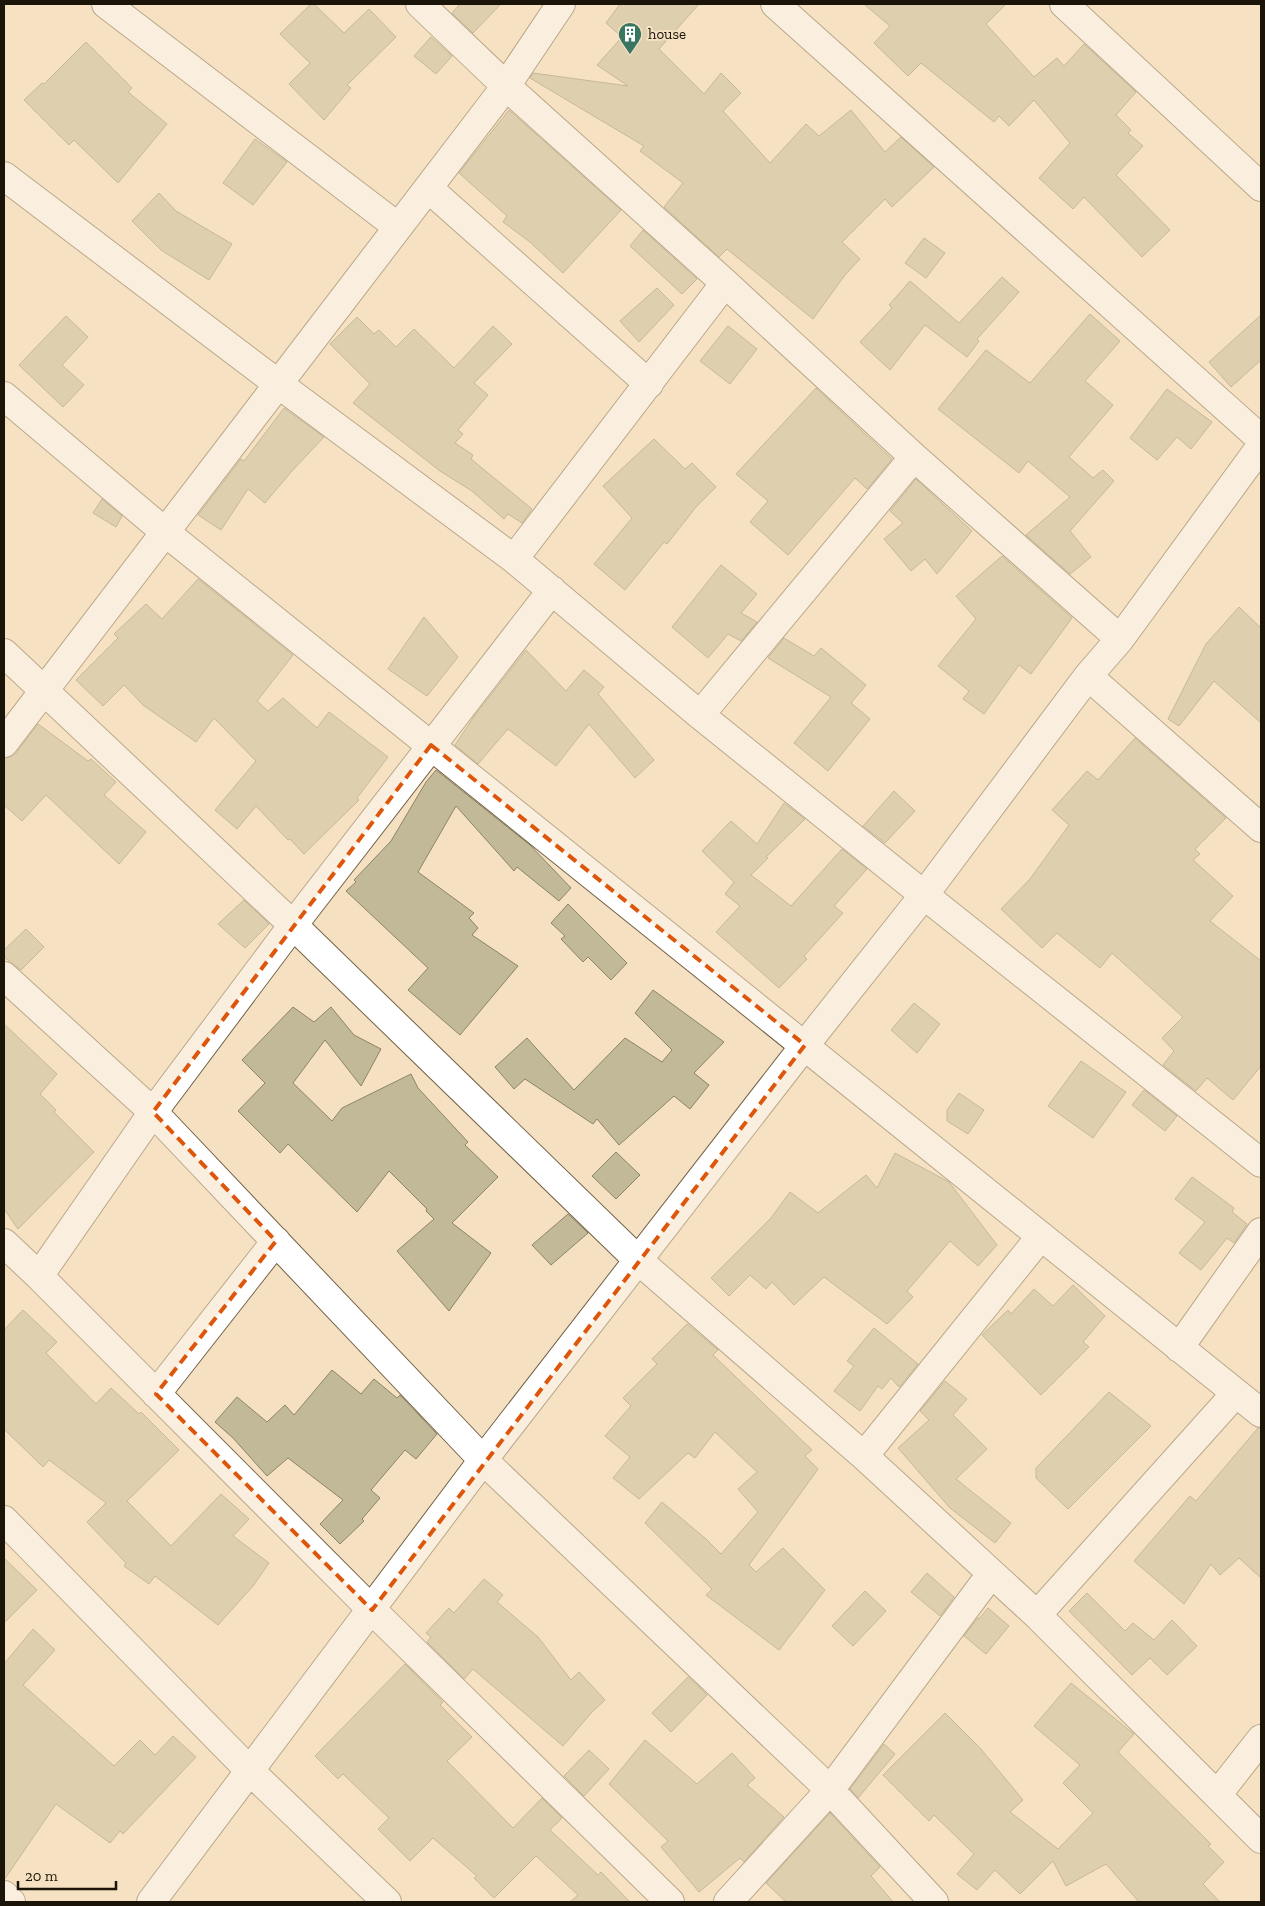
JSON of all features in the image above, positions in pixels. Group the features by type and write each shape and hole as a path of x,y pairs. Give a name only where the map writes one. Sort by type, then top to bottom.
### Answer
{"street":[{"path":"106,4 398,227"},
{"path":"420,4 506,86 725,283 914,457 1120,639"},
{"path":"4,743 506,86 561,4"},
{"path":"775,4 1261,439"},
{"path":"1064,4 1261,187"},
{"path":"4,176 514,559 700,715 924,896 1261,1163"},
{"path":"428,188 649,384"},
{"path":"514,559 725,283"},
{"path":"4,396 165,532 1261,1414"},
{"path":"152,1902 483,1460 804,1045 924,896 1088,676 1120,639 1261,446"},
{"path":"700,715 914,457"},
{"path":"39,1276 153,1112 293,925 552,590"},
{"path":"4,653 293,925 638,1261 864,1456 1037,1616 1261,1839"},
{"path":"1088,676 1261,828"},
{"path":"4,976 153,1112 483,1460 830,1790 934,1902"},
{"path":"1180,1348 1261,1232"},
{"path":"864,1456 1041,1236"},
{"path":"156,1394 276,1242"},
{"path":"4,1243 372,1610 670,1902"},
{"path":"1037,1616 1236,1393"},
{"path":"4,1520 250,1771 387,1902"},
{"path":"728,1902 830,1790 991,1574"},
{"path":"1217,1795 1261,1739"},
{"path":"4,1895 11,1902"}],"highlighted area":[{"path":"431,745 805,1045 372,1610 156,1394 276,1241 153,1112"}],"building":[{"path":"311,4 314,4 344,33 369,9 396,37 347,85 351,88 324,120 289,84 310,63 280,34"},
{"path":"460,4 501,4 473,33 452,13"},
{"path":"620,4 699,4 659,49 704,94 721,73 741,93 723,111 770,163 806,124 819,136 851,110 885,152 901,137 934,167 892,207 885,199 842,242 860,259 845,275 813,319 727,249 719,257 664,207 683,183 640,151 644,146 530,78 533,73 628,86 597,65 622,37 606,23"},
{"path":"864,4 1006,4 986,24 1034,77 1057,58 1064,66 1084,44 1136,92 1116,115 1131,130 1128,133 1143,146 1116,175 1170,230 1142,257 1084,197 1073,209 1039,178 1070,143 1034,100 1009,126 999,116 994,122 921,63 908,76 874,43 890,26"},
{"path":"431,37 452,56 436,74 414,56"},
{"path":"86,42 132,88 128,92 167,124 118,183 74,140 69,145 24,100 42,83 44,84"},
{"path":"509,110 621,210 563,273 530,242 503,222 507,216 459,173"},
{"path":"255,139 287,162 253,205 223,183"},
{"path":"159,193 176,211 232,244 209,280 161,250 132,221"},
{"path":"643,230 697,279 682,294 630,246"},
{"path":"924,238 945,253 926,278 905,263"},
{"path":"1002,277 1019,292 977,339 979,341 967,357 925,325 890,370 860,342 892,308 889,305 910,281 959,323"},
{"path":"657,288 674,305 639,342 620,321"},
{"path":"1090,314 1120,341 1085,381 1113,405 1069,457 1093,478 1103,470 1114,481 1070,531 1091,557 1070,574 1026,535 1070,497 1028,461 1019,473 938,409 986,350 1030,383"},
{"path":"1261,315 1261,360 1231,387 1209,362"},
{"path":"66,316 88,337 62,365 84,385 63,407 19,365"},
{"path":"357,317 374,334 379,330 396,347 414,329 454,368 493,326 512,344 474,383 488,395 458,430 463,434 455,443 473,455 471,459 532,509 522,523 508,514 504,519 472,491 440,471 353,403 370,384 330,344"},
{"path":"728,326 757,349 730,384 700,361"},
{"path":"816,388 892,459 867,489 855,478 788,555 750,522 768,501 736,474"},
{"path":"1167,389 1212,422 1191,449 1177,437 1157,460 1130,438"},
{"path":"284,408 324,437 265,503 248,489 221,530 198,515 241,459 244,461"},
{"path":"654,439 685,469 692,463 716,487 696,507 667,544 664,542 625,590 594,564 632,518 603,486"},
{"path":"916,479 972,531 937,574 925,559 911,571 884,539 903,523 890,511"},
{"path":"102,499 122,516 116,527 93,513"},
{"path":"1002,556 1072,618 1031,674 1019,665 984,714 963,699 969,691 938,666 976,619 956,596"},
{"path":"721,565 757,594 741,613 757,622 741,641 728,634 708,658 672,627"},
{"path":"198,579 293,655 257,701 268,711 283,698 317,728 329,712 388,757 357,798 359,800 304,854 256,806 237,829 215,810 256,761 214,718 196,742 143,705 124,685 103,706 76,680 118,638 114,634 146,604 162,619"},
{"path":"1239,607 1261,628 1261,723 1214,681 1179,726 1168,719 1206,644"},
{"path":"424,617 458,657 427,696 388,669"},
{"path":"784,638 814,656 821,648 866,685 851,703 870,719 828,771 794,743 831,697 768,658"},
{"path":"526,650 566,691 584,670 604,687 598,694 654,760 635,778 589,724 556,766 508,729 478,764 455,745 475,715"},
{"path":"38,724 88,761 91,759 116,782 104,795 146,832 119,864 46,795 22,821 4,805 4,758 16,753"},
{"path":"1135,738 1226,818 1195,849 1200,854 1193,860 1233,896 1210,921 1261,961 1261,1066 1233,1100 1207,1078 1196,1091 1163,1065 1174,1051 1162,1038 1183,1017 1112,953 1100,968 1057,933 1042,948 1001,909 1030,879 1069,825 1052,810 1087,771 1098,780"},
{"path":"436,770 530,845 571,888 559,901 517,867 514,871 456,806 418,872 474,913 469,918 478,928 472,935 518,966 460,1035 408,990 428,968 346,891 391,841 426,782"},
{"path":"894,791 915,811 885,843 863,826"},
{"path":"784,803 805,819 766,857 768,858 751,875 791,906 842,849 867,869 834,906 843,913 804,956 807,959 779,988 716,932 740,906 725,894 734,882 702,851 731,821 757,844"},
{"path":"244,900 269,924 245,948 218,924"},
{"path":"568,904 627,963 611,980 588,957 583,962 561,939 565,936 551,923"},
{"path":"26,929 44,947 21,970 4,957 4,950"},
{"path":"653,990 724,1042 694,1073 709,1085 690,1109 674,1096 619,1145 597,1119 593,1124 525,1079 514,1089 495,1067 527,1038 574,1090 625,1038 662,1062 672,1050 635,1013"},
{"path":"914,1003 940,1024 917,1053 891,1030"},
{"path":"293,1007 314,1022 331,1007 354,1035 381,1049 361,1086 325,1040 293,1083 332,1121 342,1108 411,1074 418,1088 468,1142 465,1145 498,1177 452,1223 491,1253 449,1311 397,1251 434,1219 426,1211 427,1209 389,1171 357,1212 288,1144 280,1153 238,1111 265,1083 242,1060"},
{"path":"4,1024 57,1074 40,1094 56,1110 54,1112 94,1152 18,1229 4,1209"},
{"path":"1081,1061 1126,1092 1093,1138 1048,1106"},
{"path":"1144,1090 1177,1116 1165,1131 1132,1105"},
{"path":"959,1093 984,1110 968,1134 947,1121 947,1110"},
{"path":"616,1152 640,1175 616,1199 592,1176"},
{"path":"895,1153 949,1182 997,1245 978,1266 950,1241 907,1291 913,1297 887,1324 824,1277 794,1305 772,1282 766,1289 750,1275 729,1296 711,1278 771,1218 790,1192 818,1213 866,1175 877,1188"},
{"path":"1192,1177 1234,1208 1232,1212 1247,1224 1234,1243 1227,1238 1201,1270 1179,1253 1205,1222 1175,1199"},
{"path":"568,1214 588,1233 551,1265 532,1245"},
{"path":"1073,1285 1105,1316 1083,1342 1089,1347 1041,1395 982,1335 1008,1310 1011,1314 1034,1289 1053,1306"},
{"path":"23,1310 57,1342 46,1353 96,1404 111,1388 139,1414 141,1412 179,1450 127,1501 171,1546 221,1494 249,1519 233,1536 269,1563 253,1586 218,1625 155,1576 149,1584 124,1566 126,1563 87,1522 106,1503 49,1460 43,1467 4,1429 4,1330"},
{"path":"687,1324 718,1350 713,1355 812,1450 805,1456 818,1469 749,1565 756,1572 783,1548 825,1590 779,1650 706,1595 712,1589 645,1523 662,1502 721,1554 758,1512 738,1489 757,1472 715,1432 695,1458 688,1453 639,1499 613,1478 630,1457 605,1436 631,1406 623,1398 657,1364 652,1359"},
{"path":"874,1328 918,1364 899,1387 891,1378 882,1389 878,1386 860,1411 834,1391 854,1366 847,1361"},
{"path":"332,1370 361,1394 374,1379 397,1398 400,1395 437,1434 416,1459 405,1450 371,1490 380,1498 362,1519 364,1521 340,1544 320,1524 343,1500 288,1458 267,1476 233,1438 215,1422 237,1397 267,1422 285,1405 294,1415"},
{"path":"945,1381 967,1399 953,1415 987,1449 956,1479 1011,1523 995,1543 950,1508 898,1448 929,1420 920,1411"},
{"path":"1109,1392 1151,1426 1068,1509 1036,1478 1036,1468"},
{"path":"1258,1428 1261,1428 1261,1578 1239,1558 1220,1575 1211,1564 1184,1604 1134,1561 1190,1496 1196,1501"},
{"path":"4,1558 37,1590 4,1623"},
{"path":"927,1573 954,1597 940,1616 911,1592"},
{"path":"484,1579 503,1595 497,1602 538,1637 571,1680 579,1672 605,1700 592,1712 563,1746 473,1669 464,1679 427,1642 431,1637 426,1633 449,1608 454,1613"},
{"path":"865,1591 886,1611 853,1646 832,1626"},
{"path":"1087,1593 1125,1631 1133,1623 1154,1640 1172,1620 1197,1646 1167,1675 1150,1658 1132,1675 1069,1611"},
{"path":"988,1608 1009,1626 986,1654 964,1636"},
{"path":"33,1629 55,1650 23,1685 114,1766 140,1740 155,1755 173,1736 196,1757 123,1834 120,1831 110,1843 56,1804 4,1880 4,1664"},
{"path":"405,1664 443,1702 440,1705 472,1737 447,1761 513,1828 542,1798 562,1818 550,1830 598,1875 601,1872 630,1902 570,1902 578,1895 536,1856 494,1898 474,1878 477,1876 433,1838 410,1861 378,1829 389,1818 343,1774 338,1779 315,1756"},
{"path":"688,1677 707,1695 671,1732 652,1713"},
{"path":"1071,1683 1134,1734 1118,1752 1211,1844 1208,1846 1224,1862 1203,1884 1220,1902 1139,1902 1106,1864 1066,1886 1053,1861 1020,1894 995,1870 977,1890 957,1874 974,1854 934,1815 929,1821 883,1775 945,1713 980,1748 1023,1800 1010,1812 1058,1849 1093,1813 1063,1783 1080,1765 1034,1726"},
{"path":"645,1740 697,1784 732,1753 755,1778 747,1785 784,1817 744,1862 740,1858 699,1892 661,1847 668,1841 609,1784"},
{"path":"884,1744 895,1754 858,1798 850,1789"},
{"path":"589,1750 609,1769 584,1796 564,1776"},
{"path":"830,1813 880,1867 871,1876 893,1902 786,1902 766,1883"}],"place":[{"name":"house","path":"630,55"}]}
